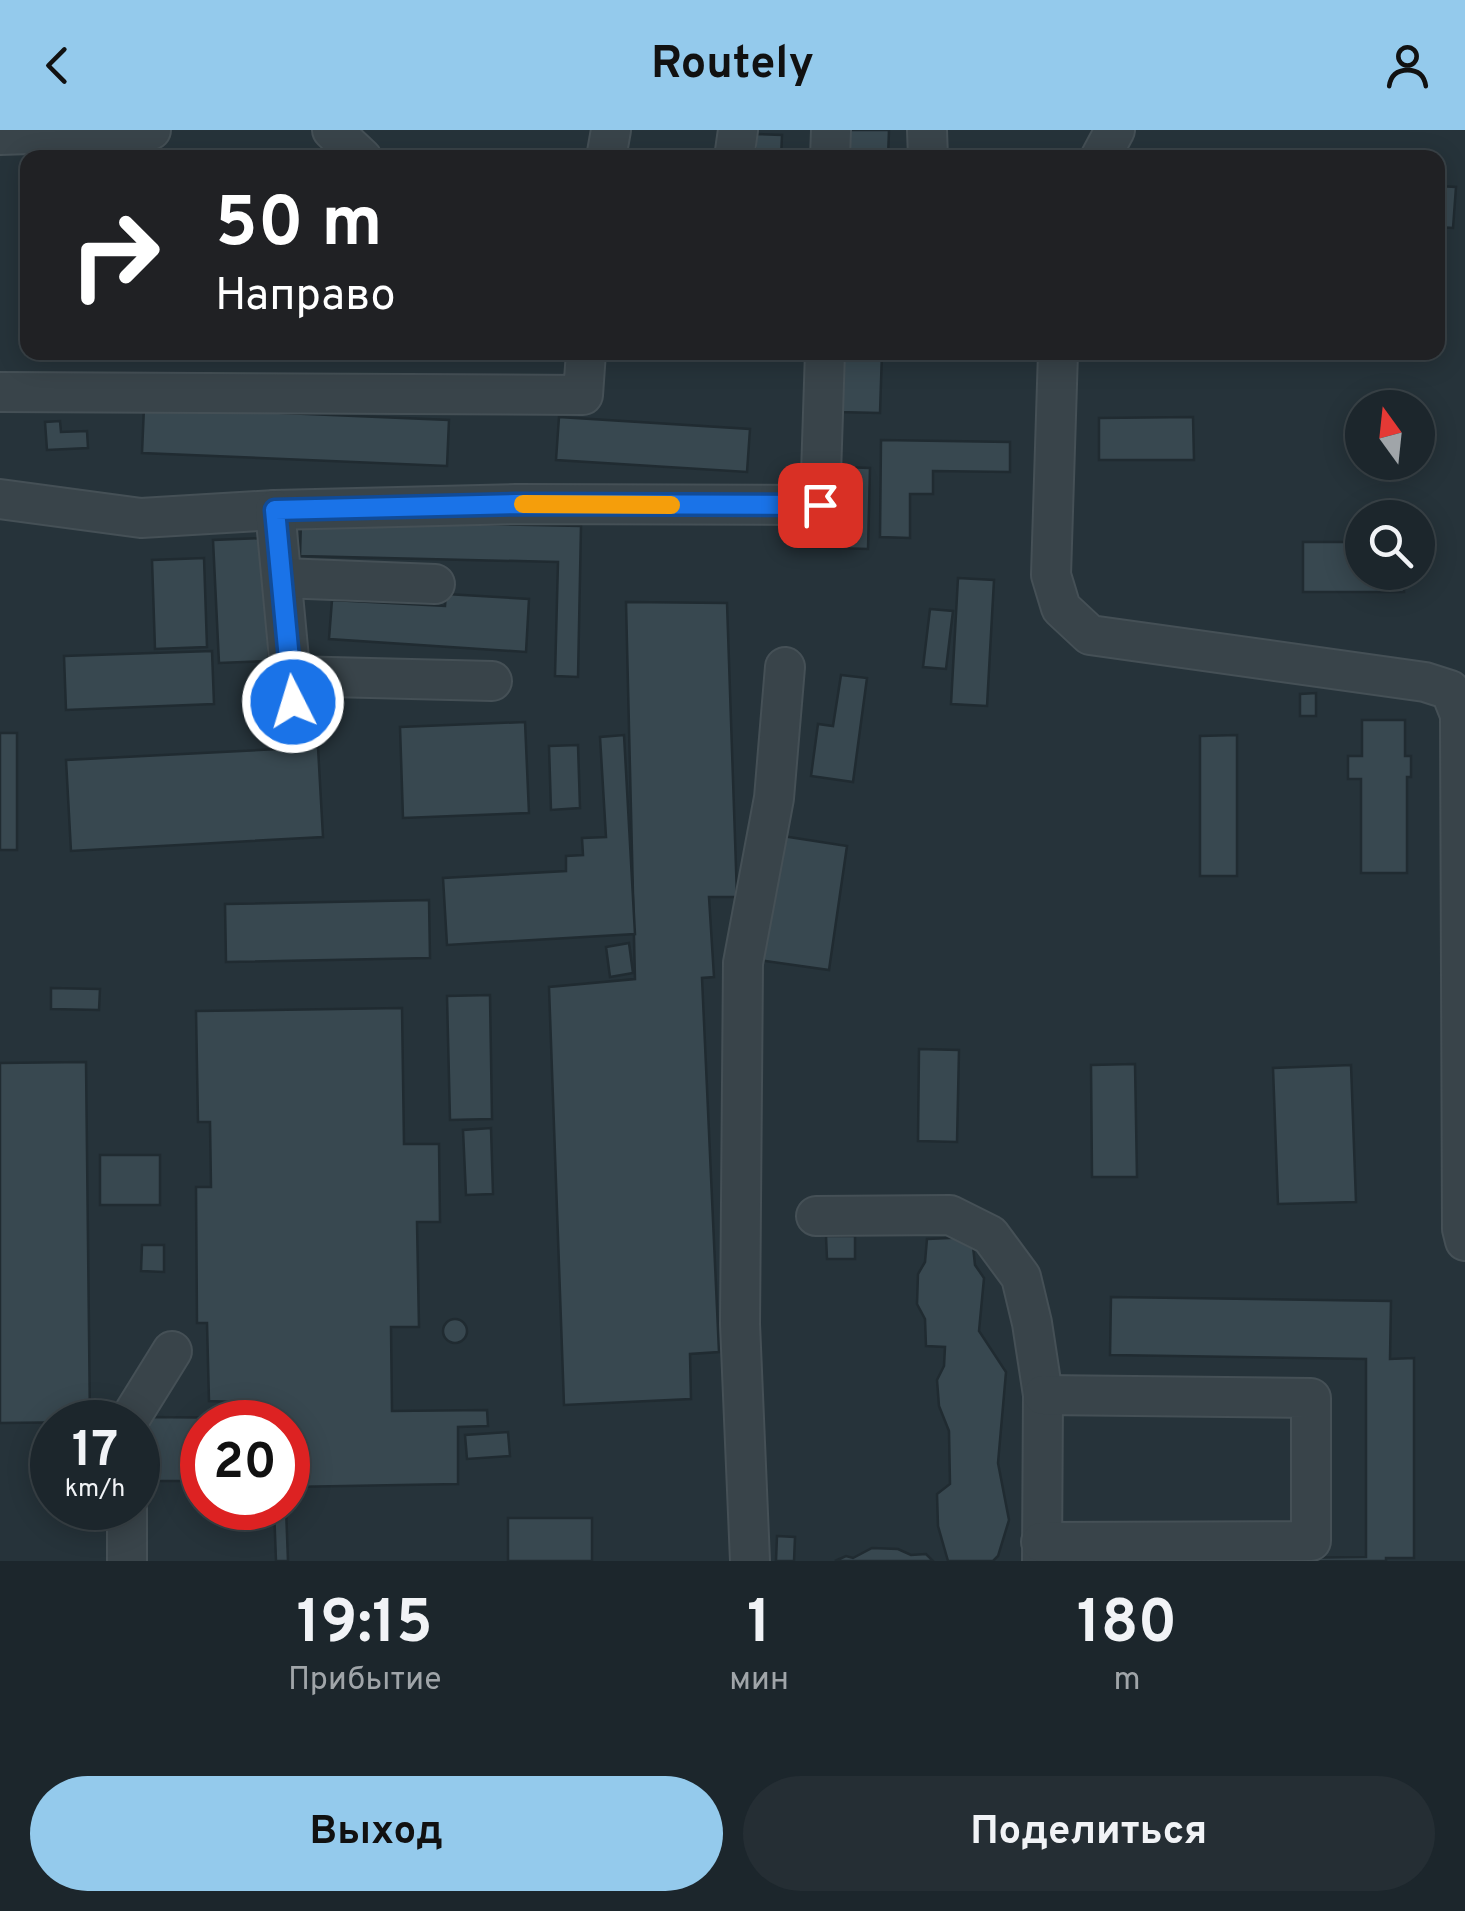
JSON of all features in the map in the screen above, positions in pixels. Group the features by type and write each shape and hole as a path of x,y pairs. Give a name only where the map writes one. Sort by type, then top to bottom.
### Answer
{"lane":[{"path":"0,135 151,130"},
{"path":"332,130 353,150"},
{"path":"0,392 584,395 586,360"},
{"path":"0,499 141,518 516,504 820,505 824,360"},
{"path":"1058,360 1051,576 1061,608 1090,635 1425,682 1450,690 1460,715 1465,1242"},
{"path":"275,510 292,689 492,681"},
{"path":"282,578 435,584"},
{"path":"750,1561 740,1324 742,963 774,798 784,666"},
{"path":"816,1216 950,1216 990,1234 1020,1277 1032,1322 1043,1395 1042,1551 1311,1540 1310,1398 1043,1395"},
{"path":"142,1400 172,1351"},
{"path":"127,1530 127,1561"}],"building":[{"path":"846,130 889,130 888,150 845,150"},
{"path":"756,134 782,135 781,150 755,150"},
{"path":"94,136 95,150 32,150 31,139"},
{"path":"1445,186 1456,187 1453,228 1445,227"},
{"path":"839,360 882,360 880,413 837,412"},
{"path":"144,407 449,420 447,466 142,453"},
{"path":"559,417 750,429 747,472 556,460"},
{"path":"1193,417 1194,460 1099,460 1099,418"},
{"path":"60,421 61,432 87,431 88,448 47,450 45,422"},
{"path":"881,440 1010,442 1010,472 933,471 933,494 910,494 910,538 880,537"},
{"path":"843,467 870,468 868,549 797,547 798,521 842,522"},
{"path":"301,520 581,526 578,677 555,676 558,562 300,556"},
{"path":"264,538 269,661 219,663 213,540"},
{"path":"1303,542 1345,542 1345,590 1404,590 1404,592 1303,592"},
{"path":"204,558 207,647 155,649 152,560"},
{"path":"958,578 994,580 987,706 951,704"},
{"path":"446,594 529,599 526,652 329,639 332,600 445,606"},
{"path":"626,602 727,603 737,897 709,897 714,977 702,978 719,1352 690,1354 691,1399 564,1405 549,987 635,979"},
{"path":"930,609 953,611 946,669 923,667"},
{"path":"212,651 214,704 66,710 64,656"},
{"path":"841,675 867,678 853,782 811,776 818,724 833,726"},
{"path":"1316,693 1316,716 1300,716 1300,694"},
{"path":"1362,720 1405,720 1405,756 1411,756 1411,777 1407,777 1407,873 1361,873 1361,779 1348,779 1348,756 1362,756"},
{"path":"525,722 529,813 403,818 400,727"},
{"path":"0,733 17,733 17,850 0,850"},
{"path":"624,735 635,934 447,945 443,878 566,871 566,856 583,855 582,838 606,837 600,737"},
{"path":"1237,735 1237,876 1200,876 1200,736"},
{"path":"578,745 580,808 551,810 549,746"},
{"path":"318,747 323,837 71,851 66,760"},
{"path":"776,835 847,846 829,970 758,960"},
{"path":"429,900 430,958 226,962 225,904"},
{"path":"629,943 633,973 610,977 606,947"},
{"path":"51,988 100,989 99,1010 51,1009"},
{"path":"490,995 492,1119 450,1120 447,996"},
{"path":"402,1008 404,1144 439,1144 440,1222 417,1222 419,1327 391,1327 392,1411 487,1410 488,1426 458,1427 458,1484 310,1487 310,1400 209,1400 207,1323 197,1323 196,1187 211,1187 210,1122 198,1122 196,1011"},
{"path":"919,1049 959,1050 957,1142 918,1141"},
{"path":"86,1062 90,1400 30,1400 30,1423 0,1423 0,1063"},
{"path":"1135,1064 1137,1177 1092,1177 1091,1065"},
{"path":"1351,1065 1356,1202 1278,1204 1273,1068"},
{"path":"491,1128 493,1194 466,1195 463,1130"},
{"path":"100,1155 160,1155 160,1205 100,1205"},
{"path":"826,1236 855,1236 855,1259 827,1259"},
{"path":"972,1237 975,1265 984,1278 979,1331 1006,1372 998,1463 1009,1520 993,1561 948,1561 938,1526 937,1494 950,1484 949,1431 939,1406 937,1380 944,1366 945,1347 926,1346 925,1319 917,1304 918,1274 925,1262 927,1239"},
{"path":"142,1245 164,1245 164,1272 141,1271"},
{"path":"1111,1297 1391,1301 1390,1359 1414,1358 1414,1558 1078,1561 1366,1557 1366,1359 1110,1355"},
{"path":"455,1319 464,1322 464,1340 455,1343 446,1340 443,1331 446,1322"},
{"path":"160,1417 180,1417 180,1481 160,1481"},
{"path":"508,1432 510,1456 467,1459 465,1435"},
{"path":"508,1518 592,1518 592,1561 508,1561"},
{"path":"275,1530 287,1530 288,1561 276,1561"},
{"path":"777,1536 795,1537 794,1561 776,1561"},
{"path":"872,1548 926,1554 933,1561 835,1561 846,1556 853,1558"}],"slow traffic":[{"path":"523,504 671,505"}],"route":[{"path":"293,702 275,510 516,504 820,505"}]}
